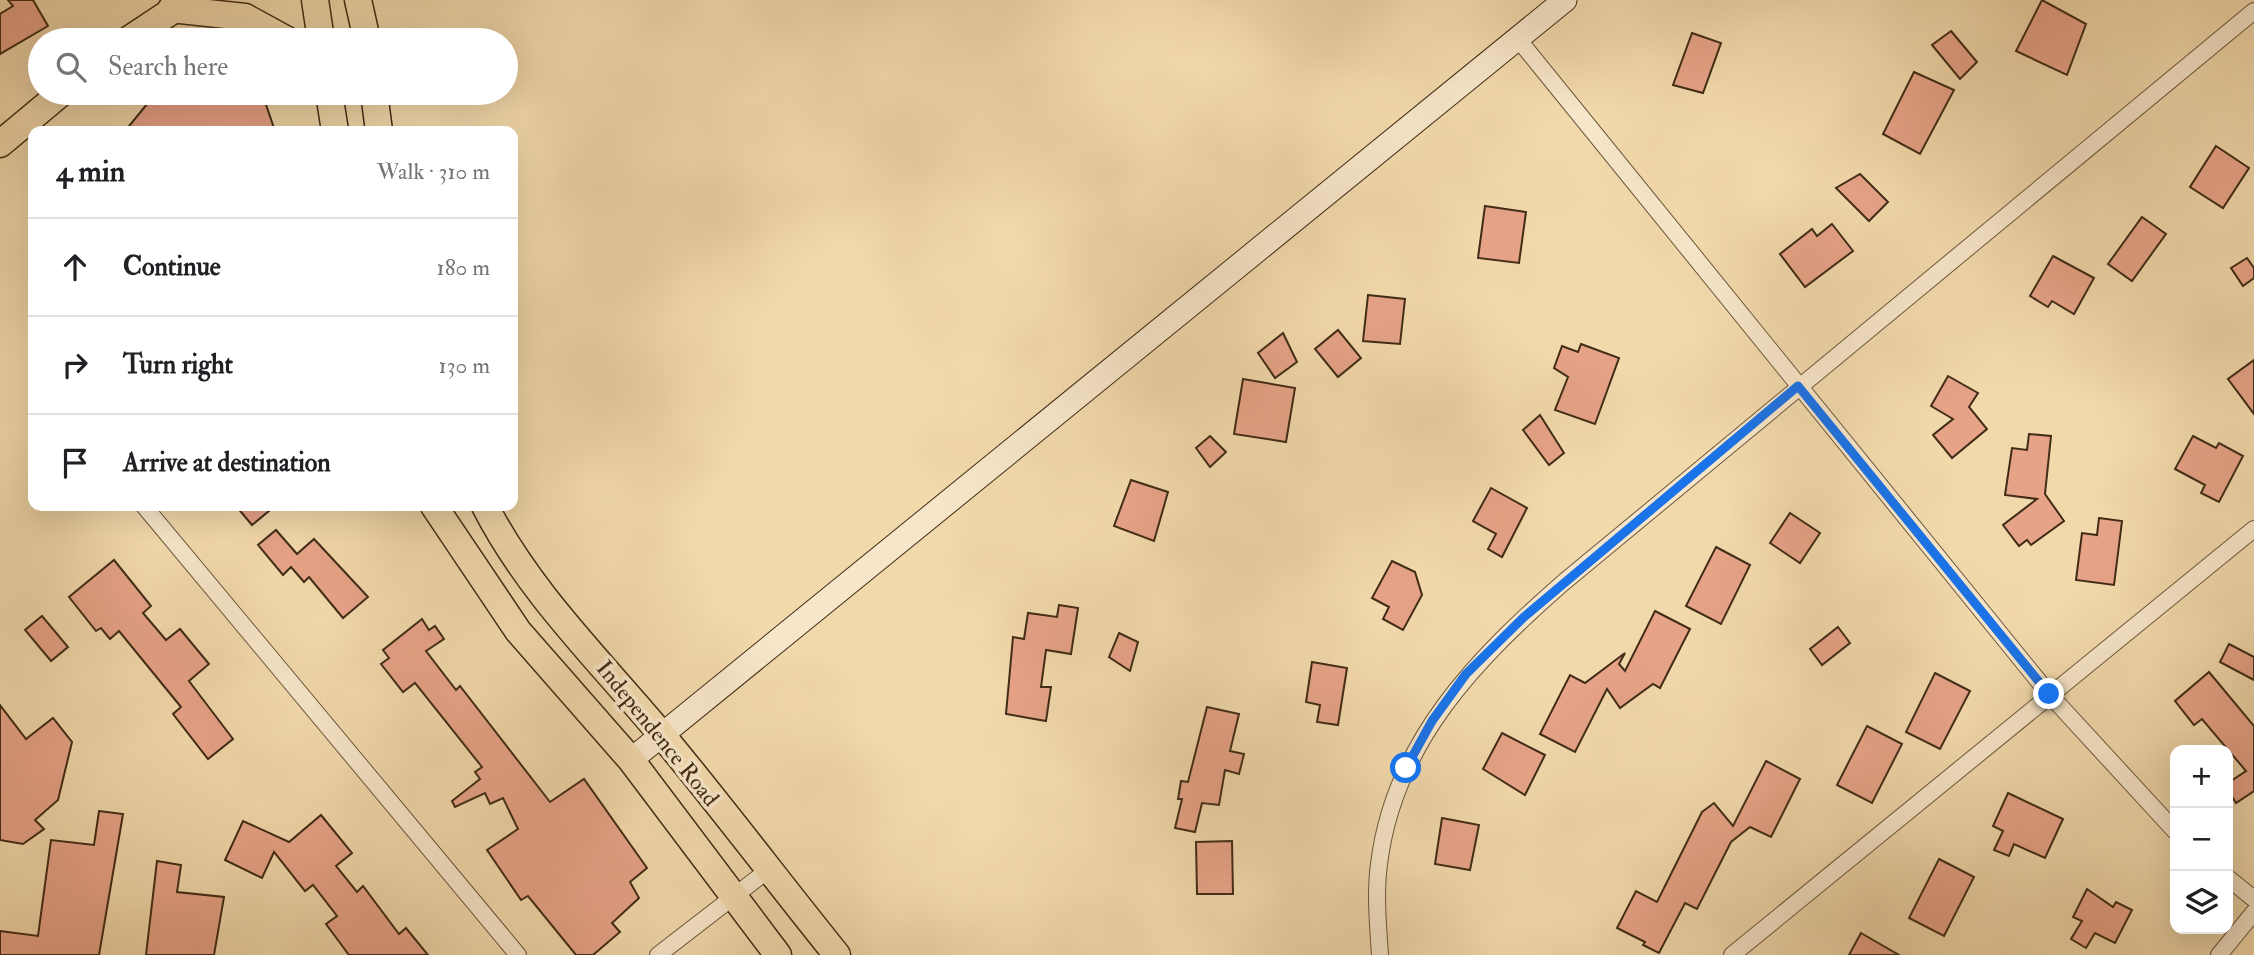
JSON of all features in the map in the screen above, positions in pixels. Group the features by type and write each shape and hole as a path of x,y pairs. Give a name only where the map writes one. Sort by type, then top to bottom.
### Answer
{"main road":[{"path":"315,0 319,28"},
{"path":"358,0 364,28"},
{"path":"146,28 181,5 245,17 265,28"},
{"path":"0,144 47,105"},
{"path":"376,105 378,126"},
{"name":"Independence Road","path":"437,511 518,631 631,760 778,955"},
{"name":"Independence Road","path":"488,511 495,526 556,611 662,735 837,955"}],"street":[{"path":"631,760 1565,0"},
{"path":"1380,955 1379,864 1390,818 1406,768 1439,711 1466,674 1524,617 1798,386 2254,11"},
{"path":"1518,39 2049,694 2170,826"},
{"path":"148,511 518,955"},
{"path":"1732,955 2254,528"},
{"path":"658,955 768,870"},
{"path":"2233,882 2254,899"},
{"path":"2219,955 2254,912"}],"building":[{"path":"8,0 33,0 48,26 28,28 28,38 0,54 0,14 13,6"},
{"path":"2042,0 2086,24 2067,75 2016,51"},
{"path":"1951,31 1977,62 1960,79 1932,45"},
{"path":"1692,33 1721,43 1703,93 1673,85"},
{"path":"1914,72 1954,90 1920,154 1883,134"},
{"path":"146,105 266,105 273,126 129,126"},
{"path":"2216,146 2249,168 2223,208 2190,187"},
{"path":"1860,174 1888,202 1869,221 1836,188"},
{"path":"1485,206 1526,212 1519,263 1478,258"},
{"path":"2142,217 2166,234 2132,281 2108,264"},
{"path":"1832,224 1853,251 1805,287 1780,254 1812,229 1817,236"},
{"path":"2053,256 2094,278 2074,314 2052,301 2048,307 2030,296"},
{"path":"2247,258 2254,268 2254,278 2243,286 2231,268"},
{"path":"1368,295 1405,299 1400,344 1363,341"},
{"path":"1338,330 1361,358 1338,377 1315,349"},
{"path":"1283,333 1297,362 1275,378 1258,353"},
{"path":"1581,344 1619,358 1595,424 1555,410 1568,377 1554,368 1562,346 1578,352"},
{"path":"2254,360 2254,414 2228,379"},
{"path":"1948,376 1978,393 1969,407 1987,429 1952,458 1933,435 1953,419 1931,406"},
{"path":"1243,379 1295,388 1286,442 1234,434"},
{"path":"1540,415 1564,453 1549,465 1523,430"},
{"path":"2029,434 2051,436 2045,494 2064,521 2031,545 2027,540 2019,546 2003,525 2037,499 2005,495 2012,448 2027,450"},
{"path":"1210,436 1226,452 1210,467 1196,448"},
{"path":"2193,436 2216,448 2219,443 2243,456 2219,502 2201,493 2205,485 2175,469"},
{"path":"1131,480 1168,492 1154,541 1114,526"},
{"path":"1491,488 1527,508 1502,557 1488,549 1496,534 1473,521"},
{"path":"240,511 269,511 252,525"},
{"path":"1790,513 1820,533 1800,563 1770,543"},
{"path":"2099,518 2122,521 2114,585 2076,580 2082,533 2097,535"},
{"path":"276,530 297,554 314,539 368,597 343,618 309,577 304,582 291,567 283,575 258,545"},
{"path":"1716,547 1750,565 1721,624 1686,606"},
{"path":"114,560 151,606 143,613 166,640 180,629 209,664 189,681 233,739 208,759 173,714 181,707 119,631 110,639 101,628 96,631 69,597"},
{"path":"1392,561 1415,572 1422,595 1403,630 1383,619 1389,607 1372,598"},
{"path":"1059,605 1078,608 1071,654 1046,650 1041,687 1051,687 1046,721 1006,714 1013,637 1024,639 1028,613 1057,617"},
{"path":"1655,611 1690,629 1660,688 1653,684 1620,708 1607,689 1575,752 1540,734 1570,675 1585,683 1625,653 1619,664 1625,671"},
{"path":"42,616 68,647 51,661 25,630"},
{"path":"422,619 429,630 435,626 444,639 426,651 456,690 460,686 550,802 584,779 647,868 630,882 639,898 612,923 620,932 593,955 576,955 528,896 521,900 487,850 518,829 503,798 490,804 485,793 455,807 452,801 480,779 475,772 482,767 415,683 403,692 381,664 389,658 383,650"},
{"path":"1838,627 1850,643 1822,665 1810,649"},
{"path":"1119,633 1138,642 1130,671 1109,657"},
{"path":"2229,644 2254,657 2254,680 2220,662"},
{"path":"1312,662 1347,668 1338,725 1317,722 1320,705 1306,702"},
{"path":"2209,672 2254,726 2254,791 2236,803 2233,798 2233,780 2246,771 2233,756 2233,745 2224,745 2202,719 2194,725 2175,701"},
{"path":"1935,673 1970,691 1940,749 1906,732"},
{"path":"0,705 26,739 53,718 72,742 58,800 35,820 44,829 23,844 0,840"},
{"path":"1207,707 1239,714 1230,751 1244,754 1239,774 1225,770 1219,805 1202,803 1195,832 1175,828 1182,799 1178,799 1181,781 1188,782"},
{"path":"1867,726 1902,744 1872,803 1837,785"},
{"path":"1502,733 1545,755 1525,795 1483,769"},
{"path":"1766,761 1800,779 1771,837 1750,827 1731,842 1697,909 1685,903 1659,953 1643,945 1645,942 1617,928 1636,891 1657,902 1702,812 1714,803 1733,826"},
{"path":"2008,793 2063,819 2045,858 2014,844 2009,856 1994,850 2003,831 1993,826"},
{"path":"99,811 123,814 99,955 0,955 0,931 38,936 51,840 94,845"},
{"path":"321,815 352,853 336,866 357,892 363,886 399,934 406,928 428,955 349,955 326,924 337,916 313,885 305,891 274,852 262,878 225,860 243,821 289,842"},
{"path":"1442,818 1479,825 1470,870 1435,864"},
{"path":"1232,841 1233,894 1197,894 1196,842"},
{"path":"1939,859 1974,877 1944,936 1909,918"},
{"path":"157,861 181,865 177,892 224,897 214,955 146,955"},
{"path":"2087,889 2113,907 2116,902 2132,910 2115,943 2095,933 2086,948 2071,939 2082,921 2073,917"},
{"path":"1861,933 1899,955 1849,955"}],"route":[{"path":"1406,768 1432,721 1466,674 1524,617 1798,386 2049,694"}]}
